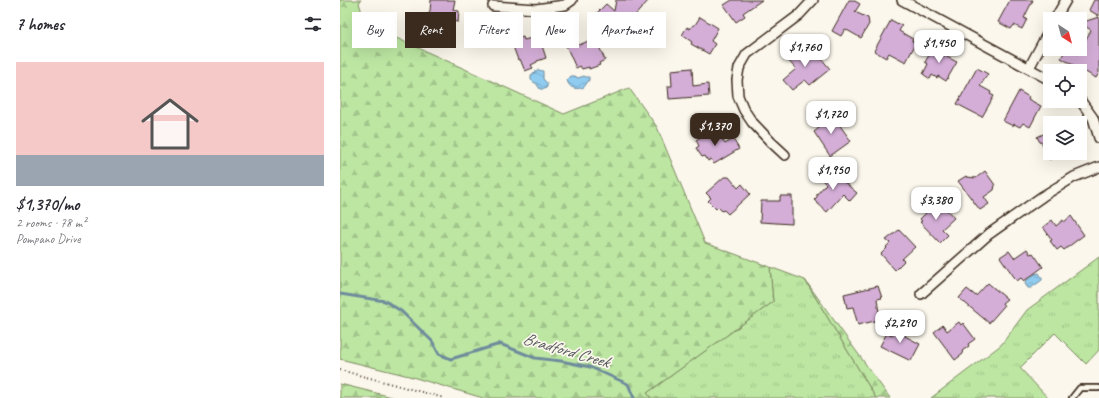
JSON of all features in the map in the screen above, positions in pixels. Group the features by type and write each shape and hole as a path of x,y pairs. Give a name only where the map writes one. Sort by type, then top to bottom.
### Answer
{"street":[{"path":"493,6 536,9 565,5 572,0"},
{"path":"785,155 752,122 744,110 738,96 737,80 739,68 747,54 800,14 813,0"},
{"path":"902,0 1043,76"},
{"path":"1059,12 1066,0"},
{"path":"1029,68 1043,42"},
{"path":"1086,108 1093,118 1099,138"},
{"path":"921,294 989,234 1043,196 1074,177 1099,167"}],"lane":[{"path":"1072,398 1080,388 1099,388"}],"path":[{"path":"340,370 444,398"}],"green space":[{"path":"340,0 361,0 359,3 362,12 352,12 352,48 397,48 397,38 405,42 405,48 418,48 564,114 629,88 657,127 705,243 770,267 773,302 647,393 651,398 483,398 409,376 340,359"},
{"path":"1099,257 1099,350 1086,364 1055,333 1020,368 1048,398 931,398 1001,345 1027,310"},
{"path":"770,267 805,280 876,398 651,398 647,393 773,302"},
{"path":"805,280 890,398 876,398"},
{"path":"340,384 396,398 340,398"}],"water":[{"path":"538,70 543,71 543,79 547,83 547,87 545,89 540,89 536,83 531,80 531,75"},
{"path":"571,76 578,78 584,76 589,77 589,80 584,87 574,88 571,87 567,80"},
{"path":"1039,273 1042,280 1031,288 1028,288 1025,284 1026,281 1035,274"}],"building":[{"path":"431,0 455,0 453,10 459,11 458,22 456,22 456,12 429,12"},
{"path":"616,0 649,0 638,12 598,12 606,4 614,11"},
{"path":"732,0 762,0 743,13 745,16 736,22 724,5"},
{"path":"849,0 853,0 860,4 855,12 868,18 869,24 861,38 845,29 841,36 832,31"},
{"path":"1010,0 1033,0 1024,18 1027,19 1022,29 1014,25 1011,29 998,22"},
{"path":"1094,0 1099,0 1099,16 1089,10"},
{"path":"700,17 718,28 711,41 715,44 709,54 691,44 692,42 682,35 687,27 690,29 693,25 695,25"},
{"path":"1099,17 1099,73 1096,78 1087,73 1087,64 1072,64 1061,58 1062,56 1087,56 1087,37 1091,30 1087,27 1087,21"},
{"path":"891,20 902,26 899,31 913,39 912,41 916,43 906,62 889,53 886,58 874,51"},
{"path":"523,37 524,40 531,38 531,48 543,48 546,58 537,61 531,65 533,68 525,71 520,59 518,60 514,48 523,48"},
{"path":"587,42 587,48 600,48 605,60 599,63 600,65 589,69 589,67 582,69 580,66 576,68 567,48 579,48 579,45"},
{"path":"935,45 946,51 943,55 957,62 946,81 938,76 937,78 932,75 930,79 923,74 928,64 925,62"},
{"path":"812,47 830,69 810,85 805,80 792,90 783,80 796,69 785,57 794,50 798,55 806,48 808,50"},
{"path":"692,68 693,86 708,84 709,96 669,99 668,86 672,86 671,70"},
{"path":"977,68 988,74 980,86 991,92 990,94 994,96 982,117 957,104"},
{"path":"1019,91 1029,97 1028,99 1041,106 1030,127 1023,123 1020,127 1014,124 1013,126 1003,121"},
{"path":"831,113 851,141 830,156 814,132 819,128 816,124"},
{"path":"717,130 725,144 733,139 739,149 714,164 711,159 708,161 705,156 702,157 696,148 699,146 696,140 710,131 712,133"},
{"path":"1043,134 1043,145 1040,142 1037,137"},
{"path":"830,170 857,193 850,201 843,194 827,212 814,200 826,184 822,180"},
{"path":"985,171 995,185 994,190 984,197 989,204 980,210 958,181 966,176 976,178"},
{"path":"724,177 729,177 738,188 742,184 750,194 728,214 718,207 716,209 708,201 711,198 706,193"},
{"path":"780,196 792,196 792,224 760,222 761,201 780,201"},
{"path":"926,202 933,210 941,203 954,218 942,229 948,235 940,243 920,222 922,221 920,219 926,213 920,207"},
{"path":"1071,216 1084,235 1064,250 1061,247 1057,250 1050,241 1052,240 1043,227 1052,220 1056,226"},
{"path":"899,230 915,247 902,259 904,261 895,270 881,254 890,243 886,240"},
{"path":"1027,249 1030,254 1033,253 1043,267 1024,281 1021,278 1017,281 1000,257 1009,251 1014,258"},
{"path":"988,283 1007,299 1002,303 1004,306 989,323 959,298 967,289 976,296"},
{"path":"878,286 882,298 877,299 879,313 877,316 879,320 858,325 853,307 847,308 844,294"},
{"path":"959,322 961,325 963,323 975,339 962,351 963,354 955,360 934,332 943,325 947,331"},
{"path":"897,327 906,332 905,336 920,344 911,361 880,346 887,333 892,335"}],"waterway":[{"name":"Bradford Creek","path":"340,294 385,301 401,311 432,341 439,354 451,359 500,344 535,358 561,361 590,367 628,384 634,398"}]}
